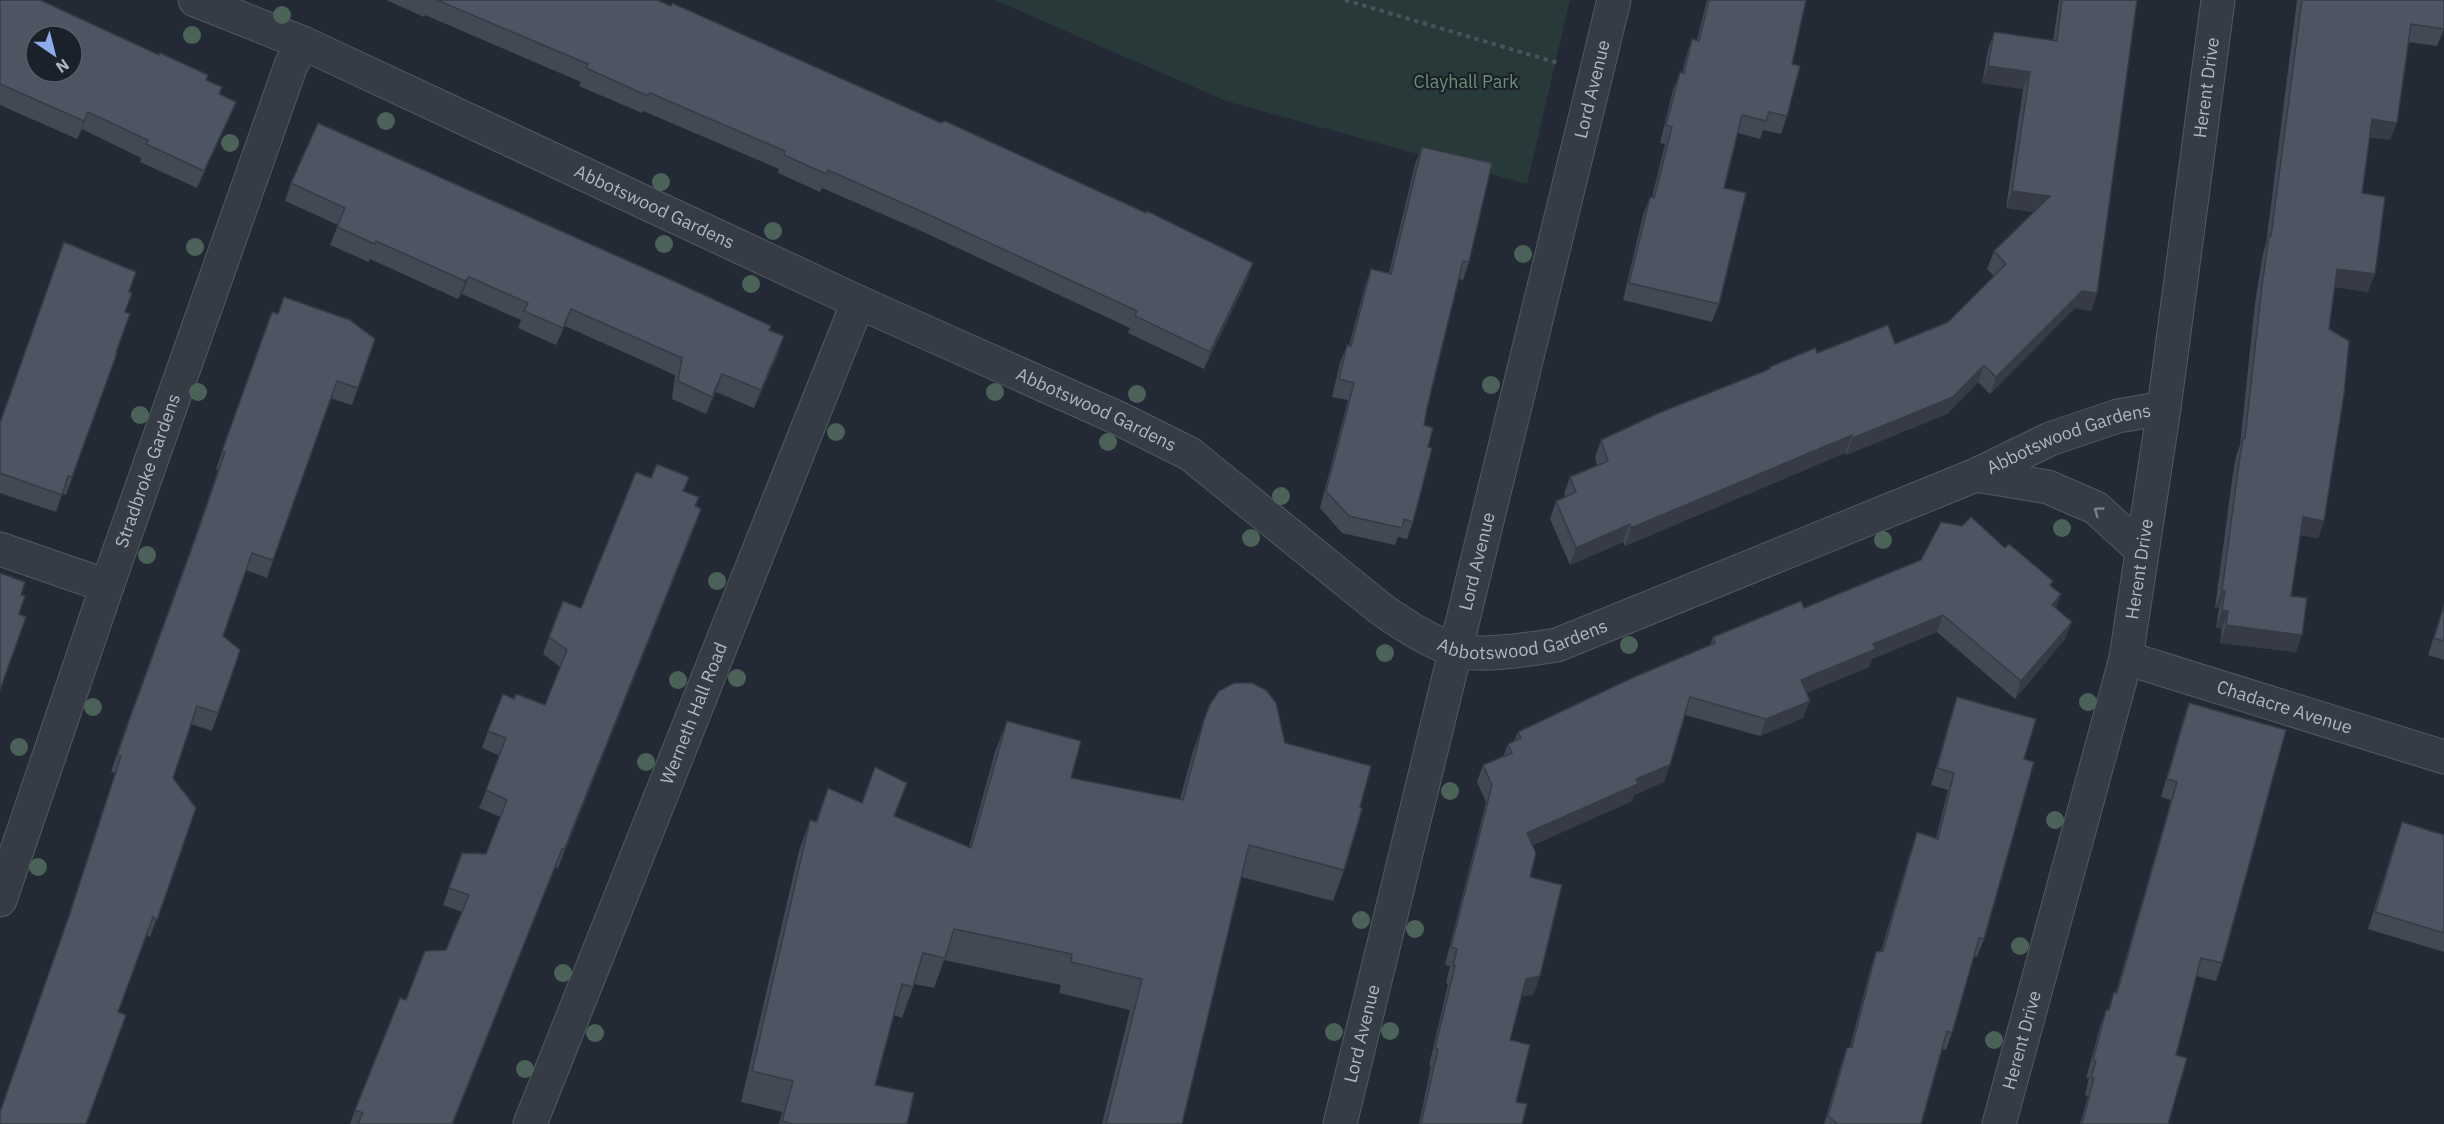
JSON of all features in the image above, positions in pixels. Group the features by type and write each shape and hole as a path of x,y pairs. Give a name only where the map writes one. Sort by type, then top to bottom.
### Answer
{"street":[{"name":"Abbotswood Gardens","path":"195,0 303,43 858,302 1118,418 1190,454 1381,609 1414,631 1456,651 1502,652 1557,645 1976,475 2050,439 2118,416 2164,408"},
{"name":"Lord Avenue","path":"1340,1124 1614,0"},
{"name":"Herent Drive","path":"1999,1124 2126,658 2164,408 2218,0"},
{"name":"Stradbroke Gardens","path":"0,900 107,586 287,76 303,43"},
{"name":"Werneth Hall Road","path":"530,1124 858,302"},
{"name":"Abbotswood Gardens","path":"1976,475 2048,486 2096,508 2142,550"},
{"path":"0,549 107,586"},
{"name":"Chadacre Avenue","path":"2126,658 2444,757"}],"path":[{"path":"1345,0 1596,75"}],"green space":[{"name":"Clayhall Park","path":"995,0 1570,0 1527,184 1226,101"}],"building":[{"path":"0,0 40,0 208,75 206,80 222,87 219,94 236,102 204,171 146,144 148,140 88,112 84,121 0,84"},
{"path":"437,0 657,0 671,6 672,3 941,123 945,121 1146,213 1147,211 1253,263 1210,352 1135,316 1137,311 925,213 828,170 826,174 784,155 785,151 650,93 648,96 586,68 588,64"},
{"path":"1709,0 1806,0 1792,64 1800,66 1787,116 1769,112 1766,121 1742,115 1724,188 1746,193 1719,304 1629,283 1650,197 1654,198 1672,127 1666,125 1680,72 1684,73 1692,39 1699,41"},
{"path":"2062,0 2137,0 2097,293 2082,291 1996,377 1984,365 1953,397 1853,438 1852,435 1631,528 1630,524 1576,548 1556,501 1576,492 1570,477 1608,461 1601,440 1661,412 1770,369 1770,367 1815,348 1817,353 1888,325 1895,344 1948,322 2006,264 1994,251 2050,196 2012,191 2030,72 1988,66 1994,32 2057,41"},
{"path":"2302,0 2444,0 2444,29 2411,24 2397,123 2372,119 2362,193 2385,197 2375,274 2337,269 2329,329 2349,341 2344,394 2324,521 2303,517 2291,596 2307,598 2302,635 2226,625 2228,611 2222,610 2225,591 2222,591 2239,463 2243,438 2245,438 2262,286 2269,236 2271,236"},
{"path":"318,123 771,326 769,330 784,336 761,390 722,374 712,397 678,381 682,358 571,309 563,328 524,311 528,303 469,277 465,281 376,241 375,244 337,227 345,208 291,183"},
{"path":"1422,147 1492,163 1469,262 1463,261 1427,408 1424,425 1433,428 1428,447 1432,448 1413,522 1404,519 1402,528 1349,516 1326,491 1354,383 1339,379 1347,345 1351,346 1371,269 1391,274"},
{"path":"64,242 136,272 125,312 130,314 72,477 68,476 62,495 0,473 0,423"},
{"path":"284,297 350,320 375,339 358,388 337,381 273,560 252,553 223,636 240,650 230,680 218,713 197,706 173,778 196,808 157,920 153,917 118,1012 126,1015 86,1124 0,1124 0,1112 69,916 121,756 117,755 197,534 225,452 222,451 272,312 278,314"},
{"path":"657,464 689,477 683,491 699,497 695,506 701,509 452,1124 358,1124 363,1113 355,1110 400,998 406,1000 425,951 446,950 469,895 449,888 462,853 486,854 507,800 486,790 506,738 488,731 503,694 514,699 516,694 545,705 567,650 549,637 563,601 581,608 636,472 651,478"},
{"path":"1971,517 2005,548 2009,544 2053,581 2050,585 2061,594 2052,605 2072,622 2021,681 1943,615 1873,644 1876,649 1801,680 1810,701 1766,719 1690,697 1670,765 1636,779 1638,784 1527,833 1536,853 1530,877 1562,885 1540,976 1526,979 1510,1040 1530,1045 1516,1102 1527,1104 1522,1124 1421,1124 1438,1049 1435,1048 1455,966 1453,966 1457,949 1451,947 1492,785 1483,765 1512,753 1508,744 1521,738 1518,732 1632,678 1715,643 1713,637 1801,601 1804,608 1921,560 1941,522 1962,526"},
{"path":"0,573 25,582 21,595 25,596 19,614 26,617 0,690"},
{"path":"2444,605 2444,641 2434,638"},
{"path":"1234,683 1252,683 1266,690 1276,703 1285,743 1371,766 1360,807 1362,809 1344,870 1249,845 1182,1124 1106,1124 1142,979 1071,962 1072,954 954,929 945,958 923,953 913,987 902,984 875,1085 914,1093 907,1124 793,1124 782,1121 793,1081 752,1071 810,820 817,822 828,788 862,803 875,767 907,783 894,816 971,848 1007,721 1081,741 1071,778 1183,800 1210,704 1219,691"},
{"path":"1957,697 2036,719 2024,759 2034,762 1984,939 1979,938 1952,1033 1947,1031 1921,1124 1838,1124 1828,1116 1847,1048 1852,1047 1876,952 1883,951 1917,832 1938,839 1954,773 1937,768"},
{"path":"2189,703 2286,730 2222,963 2201,958 2176,1055 2187,1058 2168,1124 2082,1124 2094,1078 2091,1077 2096,1061 2093,1060 2106,1010 2109,1010 2114,992 2117,993 2177,782 2167,779"},
{"path":"2402,822 2444,835 2444,933 2375,912"}]}
